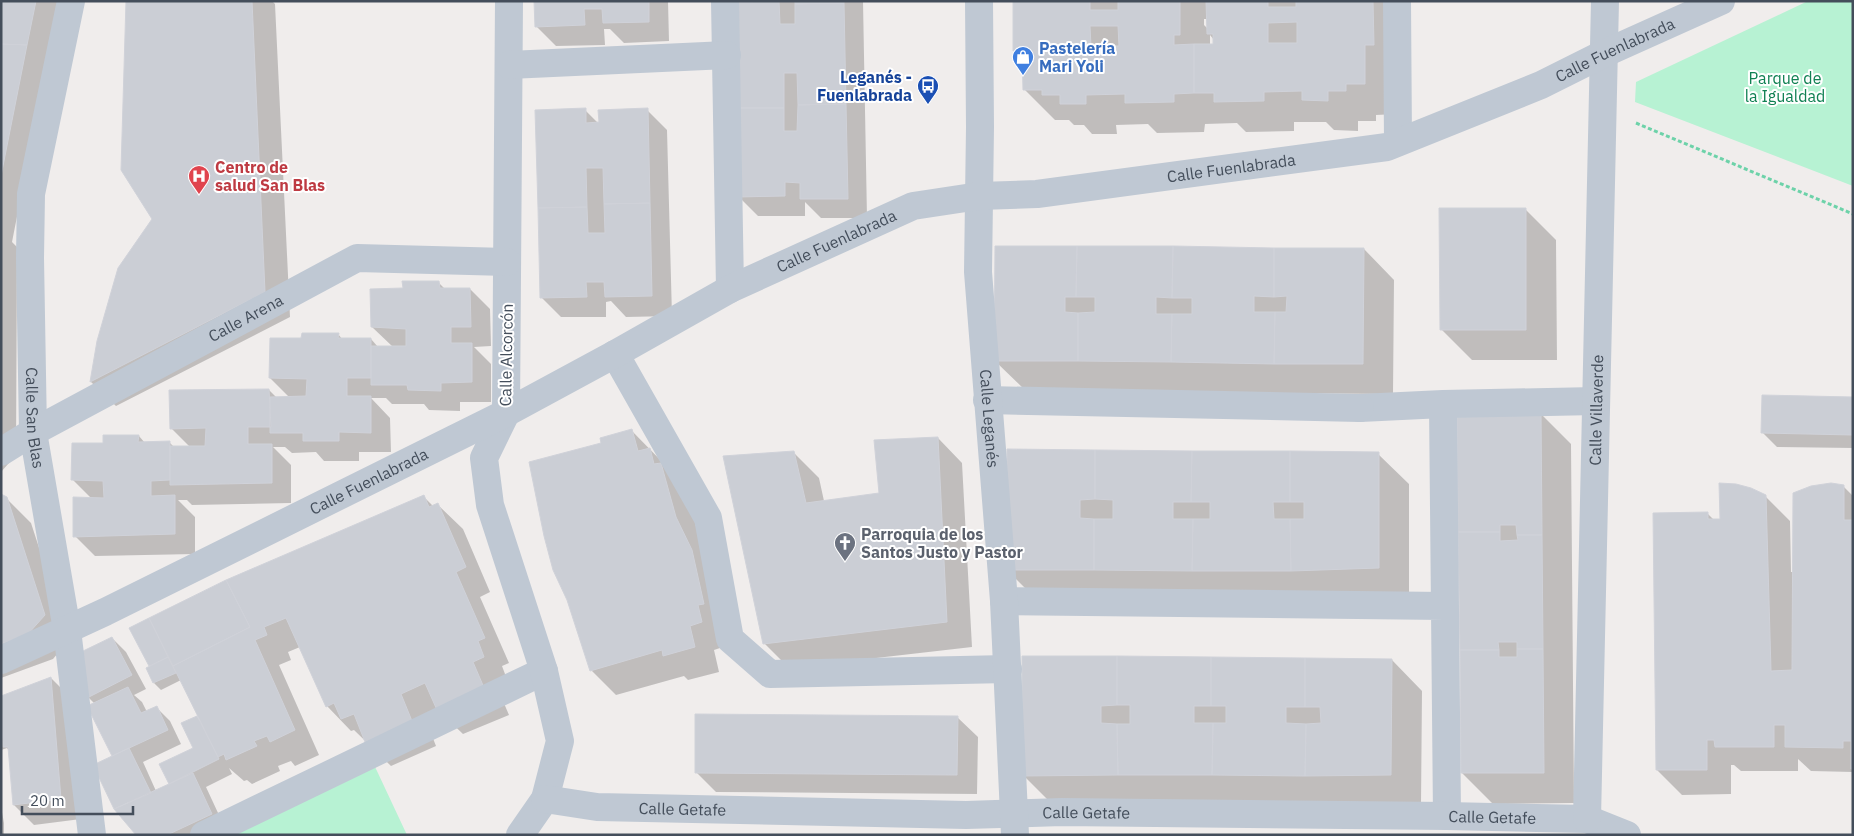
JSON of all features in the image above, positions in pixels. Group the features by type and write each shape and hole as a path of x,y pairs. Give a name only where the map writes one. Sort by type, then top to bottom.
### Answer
{"street":[{"name":"Calle San Blas","path":"71,1 30,194 33,432 67,630 92,835"},
{"name":"Calle Alcorcón","path":"509,1 506,414 484,458 490,505 544,671 560,741 544,799 520,835"},
{"path":"725,1 730,289"},
{"name":"Calle Leganés","path":"979,1 978,272 1004,601 1014,824"},
{"path":"1397,1 1398,142"},
{"name":"Calle Villaverde","path":"1587,819 1605,1"},
{"name":"Calle Fuenlabrada","path":"1,660 67,630 506,414 730,289 913,206 979,196 1037,194 1387,147 1541,84 1721,1"},
{"path":"508,65 727,55"},
{"name":"Calle Arena","path":"1,452 33,432 356,258 507,262"},
{"path":"615,354 708,518 730,639 770,674 1008,670"},
{"path":"987,400 1360,408 1443,404 1596,401"},
{"path":"1443,404 1447,816"},
{"path":"1004,601 1444,606"},
{"path":"204,835 544,671"},
{"name":"Calle Getafe","path":"544,799 597,807 966,815 1014,824 1062,812 1587,819 1627,835"}],"path":[{"path":"1602,109 1853,214"}],"green space":[{"name":"Parque de la Igualdad","path":"1808,1 1853,1 1853,186 1635,102 1636,82"},
{"path":"369,754 407,835 204,835"}],"building":[{"path":"1,1 36,1 27,45 1,44"},
{"name":"Centro de salud San Blas","path":"126,1 252,1 265,292 90,382 97,341 118,268 152,219 121,170"},
{"path":"534,1 649,1 649,22 603,23 602,9 584,9 585,25 535,27"},
{"path":"779,1 780,24 795,24 795,4 844,3 846,104 798,105 797,73 784,73 784,108 735,108 735,2"},
{"path":"795,1 844,1 844,3 795,4"},
{"path":"1013,1 1090,1 1090,10 1118,10 1118,1 1180,1 1180,35 1174,35 1174,45 1194,44 1194,93 1174,94 1174,102 1125,103 1125,94 1086,95 1086,104 1060,104 1060,95 1042,95 1042,90 1023,90 1022,50 1013,51","holes":["1090,26 1118,26 1119,46 1091,46"]},
{"path":"1206,1 1268,1 1268,7 1296,7 1296,1 1373,1 1374,45 1365,45 1365,84 1346,84 1346,91 1328,91 1328,101 1302,100 1302,91 1264,92 1264,101 1214,102 1214,93 1194,93 1194,44 1213,44 1213,34 1207,34","holes":["1297,22 1297,43 1268,43 1268,23"]},
{"path":"1,44 27,45 1,176"},
{"path":"846,104 848,199 800,199 800,183 785,182 785,196 737,197 735,108 784,108 784,131 797,131 798,105"},
{"path":"586,108 586,123 599,122 598,110 648,108 650,203 604,204 603,168 586,168 587,207 538,208 535,110"},
{"path":"650,203 652,296 605,297 604,282 586,282 587,297 540,298 538,208 587,207 588,233 605,233 604,204"},
{"path":"1439,208 1526,208 1526,330 1440,330"},
{"path":"995,246 1077,246 1076,297 1065,297 1065,312 1078,313 1078,361 994,361"},
{"path":"1077,246 1173,246 1172,298 1156,297 1156,314 1172,314 1171,362 1078,361 1078,313 1095,312 1095,297 1076,297"},
{"path":"1173,246 1274,248 1274,297 1254,296 1254,312 1275,312 1274,364 1171,362 1172,314 1192,314 1192,298 1172,298"},
{"path":"1274,248 1364,248 1363,364 1274,364 1275,312 1286,312 1287,296 1274,297"},
{"path":"402,281 439,281 440,288 470,288 471,327 451,327 451,343 472,343 472,382 441,383 441,391 408,390 407,385 371,385 371,346 406,346 406,329 371,327 370,289 403,288"},
{"path":"302,333 339,333 338,338 371,338 371,378 347,378 347,396 371,396 371,433 339,432 339,441 303,441 303,433 270,433 270,397 306,396 307,379 269,378 270,338 301,338"},
{"path":"269,389 271,427 248,427 248,444 272,444 272,483 170,485 170,446 205,446 206,428 170,429 169,390"},
{"path":"1762,395 1853,397 1853,435 1761,433"},
{"path":"1541,412 1542,535 1517,535 1516,525 1500,525 1500,532 1458,532 1457,414"},
{"path":"632,429 638,451 650,448 654,464 661,463 676,517 692,550 704,604 698,605 702,622 690,626 695,647 663,656 662,650 590,671 567,600 553,570 529,462 601,443 600,438"},
{"path":"103,435 139,435 138,442 170,441 170,480 151,481 151,496 175,495 175,534 73,537 73,497 104,498 103,481 71,480 72,443 103,443"},
{"name":"Parroquia de los Santos Justo y Pastor","path":"938,437 947,622 763,644 723,456 794,451 806,503 879,493 874,440"},
{"path":"1007,449 1095,450 1095,499 1080,500 1080,518 1094,519 1094,570 1006,570"},
{"path":"1095,450 1192,451 1191,502 1173,502 1173,519 1193,519 1192,571 1094,570 1094,519 1113,519 1113,500 1095,499"},
{"path":"1192,451 1290,451 1290,502 1273,502 1274,519 1290,519 1291,571 1192,571 1193,519 1210,519 1210,502 1191,502"},
{"path":"1290,451 1379,452 1379,568 1291,571 1290,519 1304,519 1304,502 1290,502"},
{"path":"1719,483 1736,484 1766,495 1771,671 1792,670 1793,493 1811,486 1831,483 1844,485 1844,520 1853,520 1853,769 1851,769 1851,741 1843,741 1843,748 1785,747 1785,725 1774,725 1774,747 1715,747 1714,740 1707,740 1707,770 1656,770 1653,513 1708,512 1708,519 1720,519"},
{"path":"1,494 7,497 45,615 28,634 1,644"},
{"path":"424,495 429,507 438,503 466,567 456,572 485,638 478,641 484,657 473,662 485,690 437,710 425,683 401,694 412,721 365,742 354,714 341,719 334,703 326,707 286,618 264,627 267,635 255,640 295,730 270,742 267,736 254,741 257,746 226,760 224,754 218,757 173,666 250,627 226,580"},
{"path":"1458,532 1500,532 1500,541 1518,540 1517,535 1542,535 1543,649 1517,649 1517,642 1498,642 1499,650 1460,650"},
{"path":"226,580 250,627 173,666 149,618"},
{"path":"149,618 168,657 149,666 129,628"},
{"path":"112,637 132,675 87,698 81,652"},
{"path":"1517,649 1543,649 1544,773 1461,773 1460,650 1499,650 1499,657 1517,657"},
{"path":"1022,656 1117,656 1117,705 1101,706 1101,723 1117,724 1118,775 1022,776"},
{"path":"1117,656 1211,657 1211,706 1194,706 1194,723 1213,723 1212,775 1118,775 1117,724 1130,724 1130,705 1117,705"},
{"path":"168,657 176,673 153,683 146,668"},
{"path":"1211,657 1305,658 1305,707 1286,707 1286,723 1306,724 1305,776 1212,775 1213,723 1226,723 1226,706 1211,706"},
{"path":"1305,658 1392,659 1391,775 1305,776 1306,724 1321,723 1320,707 1305,707"},
{"path":"51,677 61,799 13,805 8,747 3,747 1,696"},
{"path":"128,687 141,713 157,706 168,730 112,756 87,706"},
{"path":"695,714 958,716 957,775 695,773"},
{"path":"197,716 219,759 169,784 159,764 193,748 181,723"},
{"path":"129,748 151,793 114,809 93,765"},
{"path":"193,773 212,814 167,835 136,835 114,809"}],"place":[{"name":"Pastelería Mari Yoli","path":"1023,76"},
{"name":"Leganés - Fuenlabrada","path":"928,105"},
{"name":"Centro de salud San Blas","path":"199,195"},
{"name":"Parroquia de los Santos Justo y Pastor","path":"845,562"}]}
